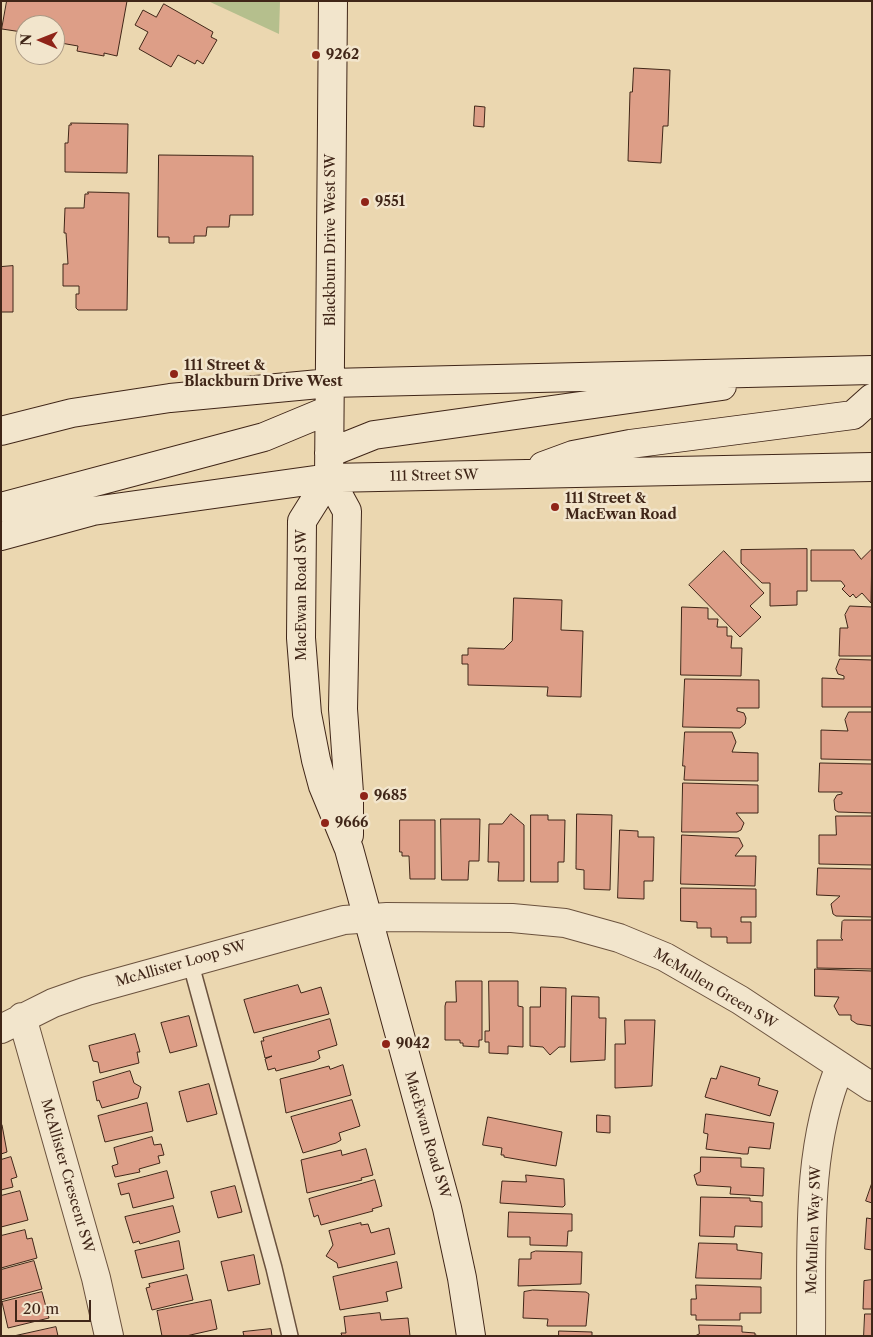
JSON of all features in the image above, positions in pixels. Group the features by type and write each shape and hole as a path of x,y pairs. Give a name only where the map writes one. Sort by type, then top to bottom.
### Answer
{"street":[{"name":"Blackburn Drive West SW","path":"329,465 333,1"},
{"path":"1,432 82,411 170,398 330,383 872,370"},
{"path":"329,465 374,436 702,390 794,371"},
{"path":"521,474 573,455 630,444 853,415 872,398"},
{"path":"1,507 264,437 329,410"},
{"name":"111 Street SW","path":"1,536 93,512 329,465 521,474 872,467"},
{"name":"MacEwan Road SW","path":"329,465 302,521 301,638 307,714 323,786 349,849 366,918 447,1208 462,1278 471,1336"},
{"name":"MacEwan Road SW","path":"329,465 347,511 343,709 349,792 349,849"},
{"name":"McAllister Loop SW","path":"12,1023 87,991 331,922 366,918"},
{"name":"McMullen Green SW","path":"366,918 512,918 564,923 593,930 644,947 740,1000 872,1087"},
{"name":"McAllister Crescent SW","path":"12,1023 96,1278 109,1336"},
{"name":"McMullen Way SW","path":"811,1336 815,1177 832,1090 840,1067"}],"lane":[{"path":"190,962 274,1268 290,1336"}],"green space":[{"path":"208,1 280,1 279,34"}],"building":[{"path":"7,1 127,1 117,56 104,53 104,56 77,51 78,46 65,44 65,15 15,15 15,31 2,29"},
{"path":"164,4 213,32 211,37 217,40 203,64 197,60 195,64 178,55 171,67 139,49 148,32 135,25 143,10 156,17"},
{"path":"634,68 670,70 668,126 663,126 661,163 628,161 630,92 632,92"},
{"path":"475,106 485,107 484,127 474,126"},
{"path":"71,123 128,124 127,173 65,172 65,143 68,143 69,125"},
{"path":"159,155 253,156 253,215 230,215 229,227 207,227 206,236 194,236 194,243 169,243 169,237 158,237"},
{"path":"88,192 129,193 127,310 78,310 76,308 76,294 79,294 79,286 63,286 63,264 68,264 66,233 64,233 65,208 84,208 85,194 88,194"},
{"path":"13,266 13,312 1,312 1,267"},
{"path":"807,549 807,591 797,591 797,605 770,606 770,583 762,583 741,563 741,550"},
{"path":"872,549 871,603 862,593 856,598 853,594 850,597 842,589 845,586 841,581 811,581 811,550 854,550 861,559"},
{"path":"724,551 764,593 750,606 761,617 740,637 689,585"},
{"path":"514,598 562,600 561,630 583,631 581,697 547,696 548,687 468,685 468,664 462,664 462,655 468,655 468,648 504,649 512,641"},
{"path":"850,606 872,607 872,656 839,656 840,628 848,628 845,615"},
{"path":"682,607 708,608 708,619 718,619 717,627 727,627 727,636 732,636 731,648 742,648 741,676 681,675"},
{"path":"840,659 872,660 872,707 822,707 822,678 844,679 844,676 838,674 836,669"},
{"path":"685,679 759,680 759,708 737,708 737,711 744,713 746,718 745,724 740,728 683,727"},
{"path":"849,712 872,712 872,760 821,759 821,730 848,731 845,720"},
{"path":"685,732 732,732 736,742 732,752 758,753 758,781 684,780"},
{"path":"820,763 872,764 872,813 838,812 835,810 834,800 842,792 819,792"},
{"path":"683,783 758,785 758,813 736,813 744,823 741,830 737,832 682,832"},
{"path":"511,814 524,825 524,881 498,881 499,862 488,862 489,824 502,824"},
{"path":"577,814 612,815 610,890 584,889 584,870 576,869"},
{"path":"531,815 548,815 548,820 565,820 564,862 558,862 558,882 531,882"},
{"path":"836,816 872,816 872,865 819,864 819,835 836,835"},
{"path":"441,819 480,819 479,861 469,861 468,880 442,880"},
{"path":"400,820 435,820 435,879 410,879 409,856 402,856 402,852 400,852"},
{"path":"620,830 638,831 638,837 654,837 653,881 644,881 644,899 618,898"},
{"path":"682,835 739,838 743,846 735,856 756,856 755,886 681,884"},
{"path":"818,868 872,869 872,917 836,916 833,914 831,904 840,896 817,895"},
{"path":"681,888 756,889 756,917 741,917 741,922 751,922 751,943 727,943 727,937 711,937 711,928 697,928 697,922 681,921"},
{"path":"844,920 872,920 872,969 817,968 817,940 843,940 841,938 842,922"},
{"path":"815,969 872,971 872,1026 857,1024 851,1020 851,1015 839,1015 834,1006 839,997 815,996"},
{"path":"456,981 482,981 482,1040 479,1040 479,1047 463,1046 460,1040 445,1040 445,1006 446,1002 456,1002"},
{"path":"489,981 518,981 518,1006 523,1007 523,1047 508,1046 508,1054 489,1053 489,1042 485,1042 485,1031 489,1031"},
{"path":"298,985 301,993 321,987 329,1014 254,1033 244,1000"},
{"path":"541,987 566,988 565,1047 559,1047 550,1055 543,1047 530,1046 530,1007 540,1007"},
{"path":"572,996 599,997 599,1018 606,1018 605,1060 571,1062"},
{"path":"189,1016 197,1046 170,1053 161,1023"},
{"path":"330,1019 337,1045 318,1051 320,1058 315,1061 276,1071 275,1068 268,1070 265,1059 272,1056 265,1058 261,1041 264,1041 263,1038"},
{"path":"625,1020 655,1020 652,1086 615,1088 615,1044 625,1044"},
{"path":"135,1034 140,1052 137,1052 139,1063 100,1073 98,1062 93,1061 89,1046"},
{"path":"343,1065 351,1095 286,1113 280,1079 329,1066 330,1069"},
{"path":"721,1066 760,1078 758,1085 778,1091 770,1116 705,1097 711,1078 716,1079"},
{"path":"130,1071 134,1083 141,1087 138,1098 102,1108 99,1100 97,1101 93,1082"},
{"path":"209,1084 217,1114 187,1122 179,1092"},
{"path":"352,1100 360,1126 339,1133 341,1140 336,1143 303,1153 291,1117"},
{"path":"147,1103 153,1131 105,1142 98,1116"},
{"path":"706,1114 774,1123 770,1149 749,1147 748,1154 743,1154 706,1149 708,1134 704,1133"},
{"path":"597,1115 610,1116 610,1133 597,1132"},
{"path":"488,1117 562,1132 556,1166 504,1157 504,1155 501,1155 502,1148 483,1145"},
{"path":"1,1125 7,1152 1,1154"},
{"path":"152,1137 154,1145 161,1144 164,1155 158,1156 160,1163 139,1169 140,1172 115,1177 112,1166 118,1164 114,1148"},
{"path":"366,1149 373,1175 361,1178 362,1180 307,1193 301,1160 341,1150 342,1155"},
{"path":"11,1157 17,1177 11,1179 13,1187 1,1190 1,1160"},
{"path":"701,1157 741,1158 741,1167 764,1168 763,1196 730,1194 731,1187 697,1185 694,1175 700,1172"},
{"path":"167,1171 174,1198 133,1208 129,1193 121,1195 118,1184"},
{"path":"526,1175 564,1179 565,1205 563,1207 500,1203 502,1181 526,1182"},
{"path":"375,1180 382,1206 372,1209 373,1211 321,1225 318,1215 314,1217 309,1199"},
{"path":"872,1183 872,1203 866,1201"},
{"path":"235,1186 242,1212 218,1218 211,1192"},
{"path":"20,1191 28,1220 1,1227 1,1196"},
{"path":"701,1197 750,1198 750,1201 762,1202 762,1227 735,1226 734,1237 700,1236"},
{"path":"173,1206 180,1232 140,1244 139,1241 133,1243 125,1217"},
{"path":"509,1212 572,1214 572,1231 568,1231 567,1246 530,1245 530,1237 508,1237"},
{"path":"867,1218 872,1219 872,1250 865,1249"},
{"path":"361,1223 361,1225 368,1224 371,1233 389,1228 395,1254 338,1268 337,1263 326,1256 333,1245 329,1231"},
{"path":"25,1230 27,1239 32,1238 37,1258 1,1268 1,1236"},
{"path":"179,1241 184,1269 142,1278 135,1251"},
{"path":"699,1243 737,1244 737,1250 762,1253 761,1279 696,1278"},
{"path":"536,1251 582,1252 581,1284 518,1286 519,1259 531,1259 531,1253"},
{"path":"254,1255 260,1284 228,1291 221,1262"},
{"path":"34,1261 42,1289 1,1300 1,1270"},
{"path":"397,1262 402,1288 386,1292 388,1301 340,1310 333,1277"},
{"path":"187,1275 193,1300 152,1310 146,1288 150,1287 149,1284"},
{"path":"872,1280 872,1309 863,1309 864,1281"},
{"path":"696,1285 761,1287 761,1313 740,1313 740,1320 696,1320 696,1315 691,1315 691,1299 696,1299"},
{"path":"533,1290 586,1292 589,1294 586,1326 547,1326 548,1319 523,1318 524,1292"},
{"path":"42,1292 49,1318 8,1328 2,1302"},
{"path":"211,1300 217,1329 186,1336 162,1336 157,1311"},
{"path":"380,1313 381,1320 408,1318 410,1336 342,1336 341,1333 346,1333 344,1317"},
{"path":"865,1314 872,1314 872,1336 864,1336"},
{"path":"699,1325 742,1326 742,1332 755,1333 755,1335 760,1336 695,1336 699,1334"},
{"path":"56,1327 58,1336 14,1336"},
{"path":"271,1329 272,1336 244,1336 243,1332"},
{"path":"559,1331 592,1332 592,1336 559,1336"}],"place":[{"name":"9262","path":"316,55"},
{"name":"9551","path":"365,202"},
{"name":"111 Street & Blackburn Drive West","path":"174,374"},
{"name":"111 Street & MacEwan Road","path":"555,507"},
{"name":"9685","path":"364,796"},
{"name":"9666","path":"325,823"},
{"name":"9042","path":"386,1044"}]}
